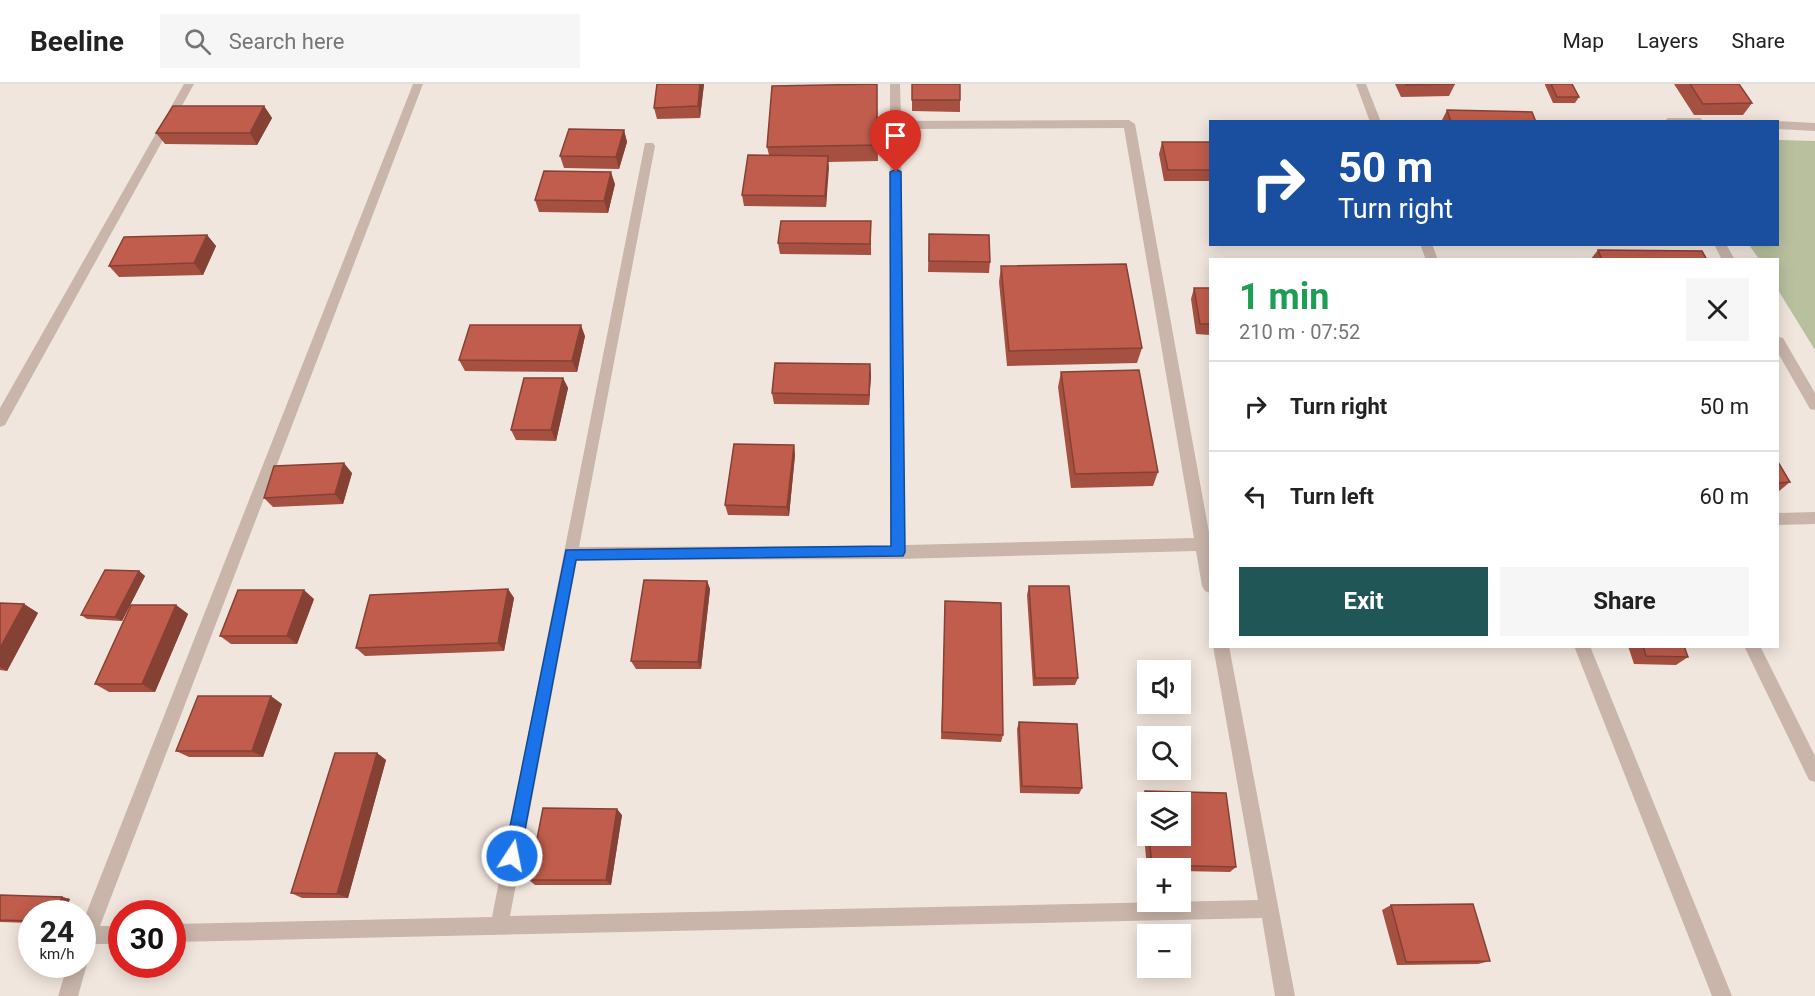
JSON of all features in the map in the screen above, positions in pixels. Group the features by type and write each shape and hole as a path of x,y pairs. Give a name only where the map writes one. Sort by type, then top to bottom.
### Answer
{"street":[{"path":"0,421 189,84"},
{"path":"96,911 418,84"},
{"path":"895,84 898,552"},
{"path":"1361,84 1375,120"},
{"path":"895,125 1129,123 1207,544 1209,572"},
{"path":"1779,125 1815,127"},
{"path":"499,926 649,146"},
{"path":"1779,344 1815,405"},
{"path":"1779,519 1815,519"},
{"path":"570,554 898,552 1207,544"},
{"path":"1221,648 1285,996"},
{"path":"1583,648 1722,996"},
{"path":"1753,648 1815,774"},
{"path":"186,933 1268,909"},
{"path":"68,996 74,978"}],"green space":[{"path":"1779,140 1815,141 1815,350 1779,292 1779,258 1758,258 1750,246 1779,246"}],"building":[{"path":"657,84 700,84 698,106 654,108"},
{"path":"877,84 877,145 767,147 772,86"},
{"path":"912,84 960,84 960,100 912,100"},
{"path":"1406,84 1455,84 1406,85"},
{"path":"1551,84 1572,84 1579,97 1557,97"},
{"path":"1690,84 1739,84 1752,103 1703,104"},
{"path":"173,106 264,106 250,133 156,133"},
{"path":"1447,110 1532,112 1535,120 1450,120"},
{"path":"569,129 624,130 616,157 560,156"},
{"path":"1162,142 1209,142 1209,170 1168,170"},
{"path":"748,155 828,156 825,196 742,195"},
{"path":"544,171 611,172 604,201 535,200"},
{"path":"781,221 871,221 870,244 778,243"},
{"path":"929,234 989,235 990,262 929,261"},
{"path":"207,235 194,263 109,266 124,237"},
{"path":"1598,250 1702,251 1706,258 1601,258"},
{"path":"1126,264 1142,348 1009,351 1001,266"},
{"path":"1194,288 1209,288 1209,324 1200,324"},
{"path":"470,325 581,325 572,361 459,360"},
{"path":"775,363 870,364 869,395 772,393"},
{"path":"1139,370 1158,472 1075,474 1061,372"},
{"path":"524,378 563,378 551,430 511,430"},
{"path":"734,444 794,445 787,507 725,505"},
{"path":"344,463 335,494 264,498 274,466"},
{"path":"1779,464 1790,482 1779,483"},
{"path":"105,570 139,571 115,617 81,615"},
{"path":"644,580 707,581 698,662 631,661"},
{"path":"1029,586 1069,586 1078,678 1035,678"},
{"path":"508,589 498,643 356,648 370,595"},
{"path":"238,590 304,590 287,636 220,636"},
{"path":"945,601 1001,603 1003,735 942,732"},
{"path":"0,603 24,604 0,648"},
{"path":"131,605 176,605 142,684 95,684"},
{"path":"1644,648 1685,648 1688,657 1646,656"},
{"path":"198,696 271,696 252,751 176,751"},
{"path":"1019,722 1077,724 1082,788 1022,786"},
{"path":"335,753 377,753 337,894 291,893"},
{"path":"1191,792 1226,793 1236,867 1191,866 1191,858 1151,858 1150,846 1191,846"},
{"path":"543,808 617,809 606,880 529,880"},
{"path":"0,895 62,897 61,900 18,900 18,921 0,920"},
{"path":"1473,904 1490,961 1406,962 1391,905"}],"route":[{"path":"512,856 570,554 898,552 896,172"}]}
